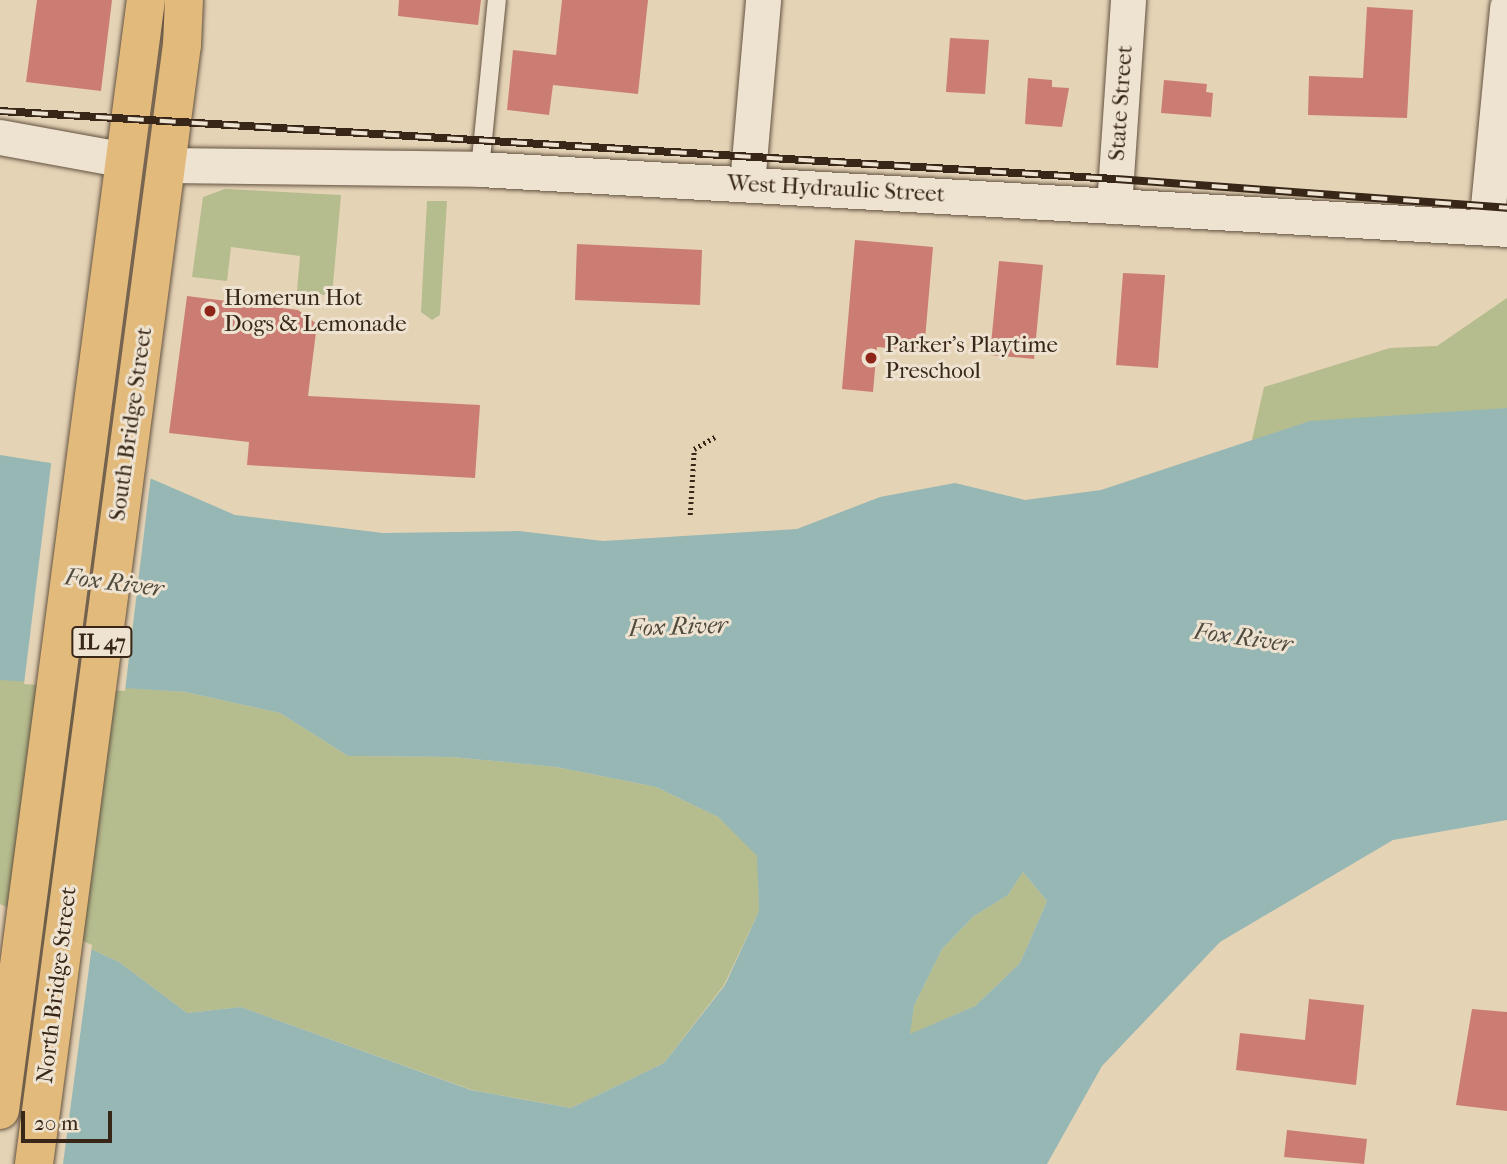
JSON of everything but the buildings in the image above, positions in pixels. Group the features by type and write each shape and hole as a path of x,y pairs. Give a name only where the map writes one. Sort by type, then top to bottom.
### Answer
{"highway":[{"name":"South Bridge Street","path":"35,843 146,0"},
{"name":"South Bridge Street","path":"75,848 165,165 184,0"},
{"name":"North Bridge Street","path":"0,1110 35,843"},
{"name":"North Bridge Street","path":"34,1164 75,848"}],"street":[{"path":"747,184 763,0"},
{"name":"State Street","path":"1114,206 1128,0"},
{"path":"1497,228 1507,7"},
{"path":"0,137 125,160"},
{"name":"West Hydraulic Street","path":"165,165 480,169 1497,228"}],"lane":[{"path":"480,169 497,0"}],"path":[{"path":"690,515 694,449 715,437"}],"green space":[{"path":"225,189 341,195 332,296 297,291 300,256 231,247 227,281 192,277 203,197"},
{"path":"427,201 447,201 440,315 432,320 421,312"},
{"path":"1507,298 1507,408 1252,440 1264,387 1390,348 1437,346"},
{"path":"0,680 185,692 280,713 348,756 451,757 556,767 656,787 718,817 758,856 759,911 724,985 664,1063 571,1108 472,1090 241,1007 187,1013 119,962 0,907"},
{"path":"1023,872 1047,901 1020,963 975,1006 909,1035 914,1006 942,949 974,916 1008,895"}],"water":[{"name":"Fox River","path":"1507,408 1507,820 1393,840 1220,942 1102,1066 1047,1164 0,1164 0,907 119,962 187,1013 241,1007 471,1090 571,1108 664,1063 725,985 759,911 757,856 718,817 656,787 556,767 451,757 348,756 280,713 185,692 0,680 0,455 152,479 235,515 383,533 519,531 603,541 797,529 880,497 955,483 1025,500 1101,490 1310,421","holes":["1023,872 1047,901 1020,963 975,1006 910,1034 914,1006 942,949 974,916 1008,895"]}],"pier":[{"path":"52,457 151,475 125,691 24,684"},
{"path":"0,904 92,945 63,1164 0,1164"}],"railway":[{"path":"0,111 1116,179 1507,208"}],"place":[{"name":"Homerun Hot Dogs & Lemonade","path":"210,311"},
{"name":"Parker's Playtime Preschool","path":"871,358"}]}
